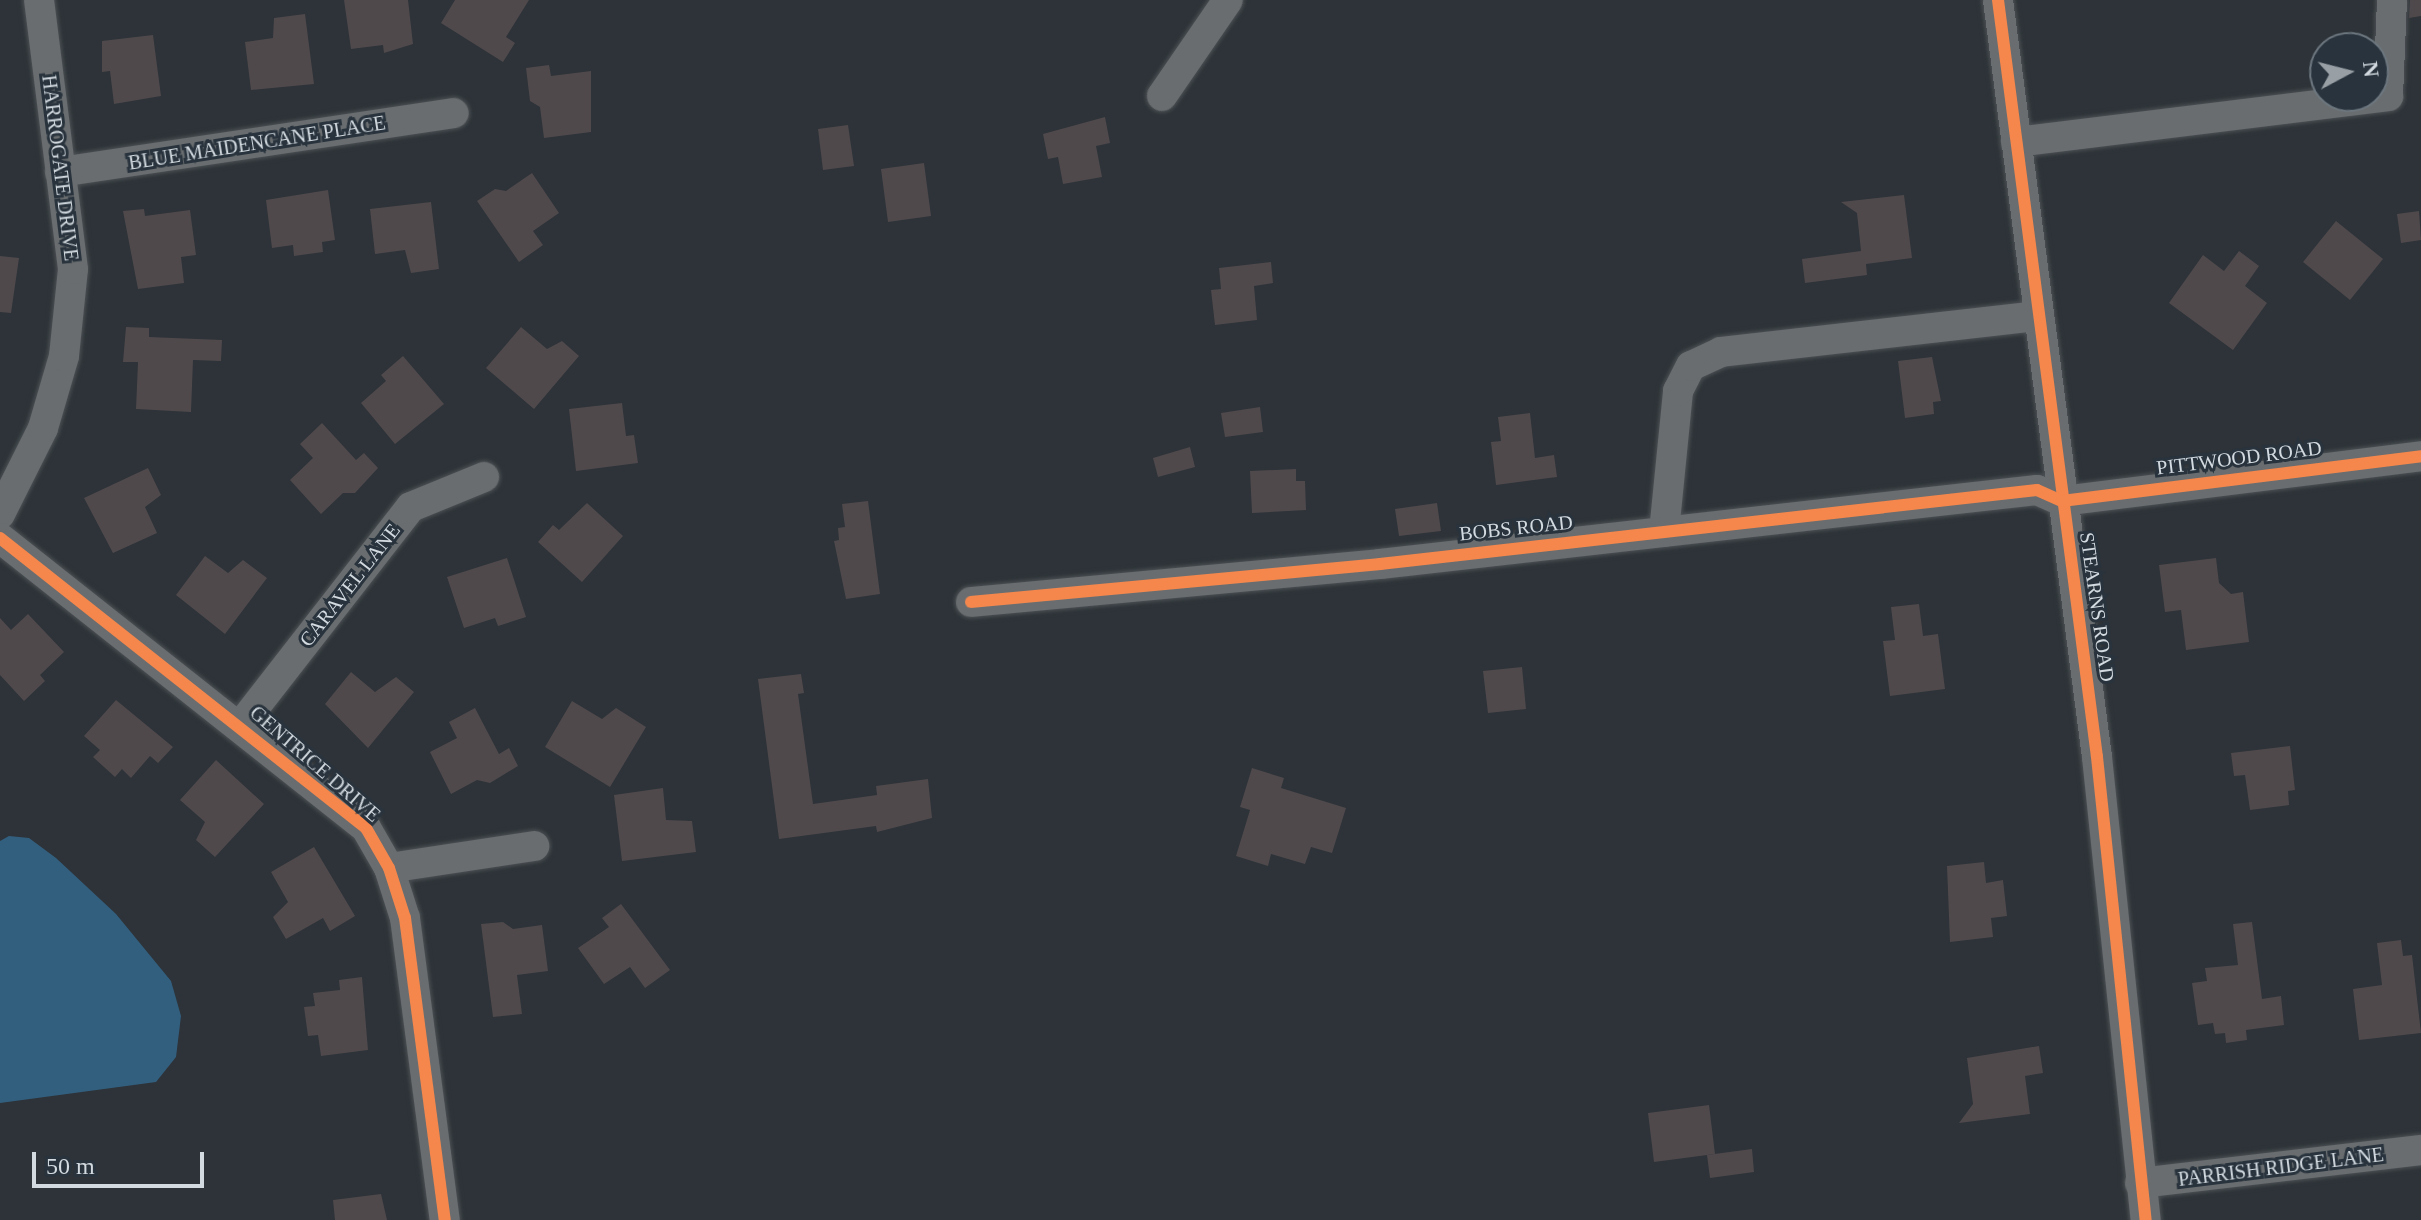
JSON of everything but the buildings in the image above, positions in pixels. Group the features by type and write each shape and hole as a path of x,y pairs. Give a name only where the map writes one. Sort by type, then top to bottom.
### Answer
{"street":[{"name":"HARROGATE DRIVE","path":"0,514 43,428 64,356 73,269 39,0"},
{"path":"1162,96 1228,0"},
{"name":"STEARNS ROAD","path":"1998,0 2097,757 2146,1220"},
{"path":"2016,142 2388,96 2392,0"},
{"name":"BLUE MAIDENCANE PLACE","path":"60,172 454,113"},
{"path":"1664,532 1678,391 1691,366 1721,352 2039,316"},
{"name":"PITTWOOD ROAD","path":"2062,501 2421,456"},
{"name":"CARAVEL LANE","path":"241,725 411,507 484,477"},
{"name":"BOBS ROAD","path":"971,602 1664,532 2037,490 2062,501"},
{"name":"GENTRICE DRIVE","path":"0,538 241,725 366,828 389,868 405,918 445,1220"},
{"path":"389,868 534,846"},
{"name":"PARRISH RIDGE LANE","path":"2140,1183 2421,1150"}],"water":[{"path":"9,836 29,838 56,858 116,914 171,981 181,1016 176,1057 156,1082 0,1103 0,841"}],"cycle path":[{"path":"1998,0 2097,757 2146,1220"},
{"path":"971,602 1380,564 2037,490 2062,501 2421,456"},
{"path":"0,538 366,828 389,868 405,918 445,1220"}]}
